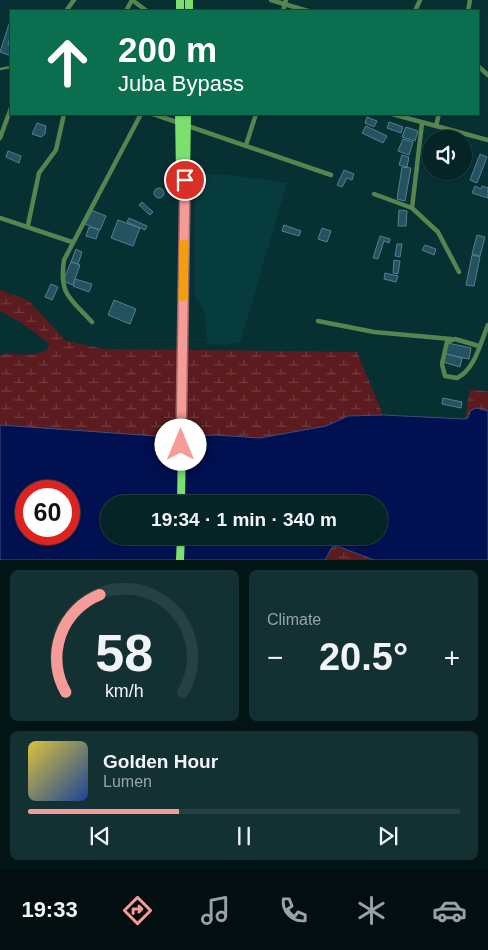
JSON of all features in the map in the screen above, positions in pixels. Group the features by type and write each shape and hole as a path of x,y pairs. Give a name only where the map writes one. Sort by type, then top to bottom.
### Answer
{"main road":[{"path":"179,115 183,124"},
{"path":"181,495 183,124 186,115"},
{"path":"180,560 181,545"}],"street":[{"path":"127,10 132,0 146,10"},
{"path":"271,0 286,2 306,10"},
{"path":"0,138 10,111"},
{"path":"28,225 40,173 56,150 64,115"},
{"path":"92,322 63,288 61,279 64,260 140,115"},
{"path":"156,115 331,175"},
{"path":"246,145 256,115"},
{"path":"395,115 488,140"},
{"path":"436,126 439,115"},
{"path":"412,208 422,123"},
{"path":"374,194 412,208 438,232 459,272"},
{"path":"0,218 28,225 72,242"},
{"path":"318,320 374,332 455,339 479,346"},
{"path":"455,339 447,342 444,348 442,370 448,378 457,378 465,372 488,325"}],"shaded area":[{"path":"198,174 232,175 287,183 240,343 214,345 207,342 204,309 195,297 195,202"},
{"path":"476,408 488,411 488,560 374,560 337,546 332,547 325,560 0,560 0,425 170,437 215,435 260,438 326,426 348,416 383,415 468,418 470,411"}],"green space":[{"path":"0,290 28,300 66,341 104,349 357,352 383,415 348,416 326,426 260,438 215,435 170,437 0,425 0,355 35,354 46,349 50,344 20,322 0,311"},
{"path":"470,390 488,391 488,411 476,408 465,419"},
{"path":"337,546 371,557 374,560 325,560 332,547"}],"building":[{"path":"9,24 10,37 8,45 10,46 10,56 0,52"},
{"path":"367,117 377,121 374,127 365,123"},
{"path":"389,122 403,127 401,133 387,128"},
{"path":"37,123 46,126 45,134 41,137 32,134"},
{"path":"366,126 387,136 383,143 362,133"},
{"path":"406,127 418,131 415,141 402,137"},
{"path":"403,139 413,142 409,155 398,151"},
{"path":"8,151 21,156 19,163 6,157"},
{"path":"480,154 487,157 477,183 470,180 472,180 472,175"},
{"path":"402,155 409,157 407,167 399,165"},
{"path":"402,167 411,168 405,201 397,199"},
{"path":"344,170 354,174 352,180 347,178 342,187 337,185"},
{"path":"475,186 481,189 482,186 488,188 488,198 472,193"},
{"path":"159,188 164,193 159,198 154,193"},
{"path":"142,202 153,212 150,215 139,205"},
{"path":"91,210 106,216 100,230 85,224"},
{"path":"399,210 407,211 406,226 398,226"},
{"path":"129,218 147,226 145,230 127,222"},
{"path":"118,220 140,228 133,246 111,238"},
{"path":"284,225 301,231 299,236 282,231"},
{"path":"89,227 99,230 96,239 86,236"},
{"path":"322,228 331,231 327,242 318,239"},
{"path":"477,235 485,237 480,256 472,254"},
{"path":"380,236 390,239 389,243 384,241 378,259 373,258"},
{"path":"397,244 402,244 400,257 395,256"},
{"path":"425,245 436,249 434,255 422,250"},
{"path":"76,249 82,252 78,264 71,262"},
{"path":"472,255 480,257 474,286 466,285"},
{"path":"394,260 400,261 398,274 393,273"},
{"path":"71,262 80,265 73,285 63,281"},
{"path":"385,273 398,276 396,282 384,279"},
{"path":"75,279 92,284 89,292 73,286"},
{"path":"51,284 58,287 52,300 45,297"},
{"path":"114,300 136,309 130,324 108,315"},
{"path":"448,343 471,348 469,359 445,354"},
{"path":"446,354 462,358 460,367 443,362"},
{"path":"443,398 462,402 461,408 442,404"}],"slow traffic":[{"path":"183,297 184,244"}],"route":[{"path":"181,445 185,180"}]}
